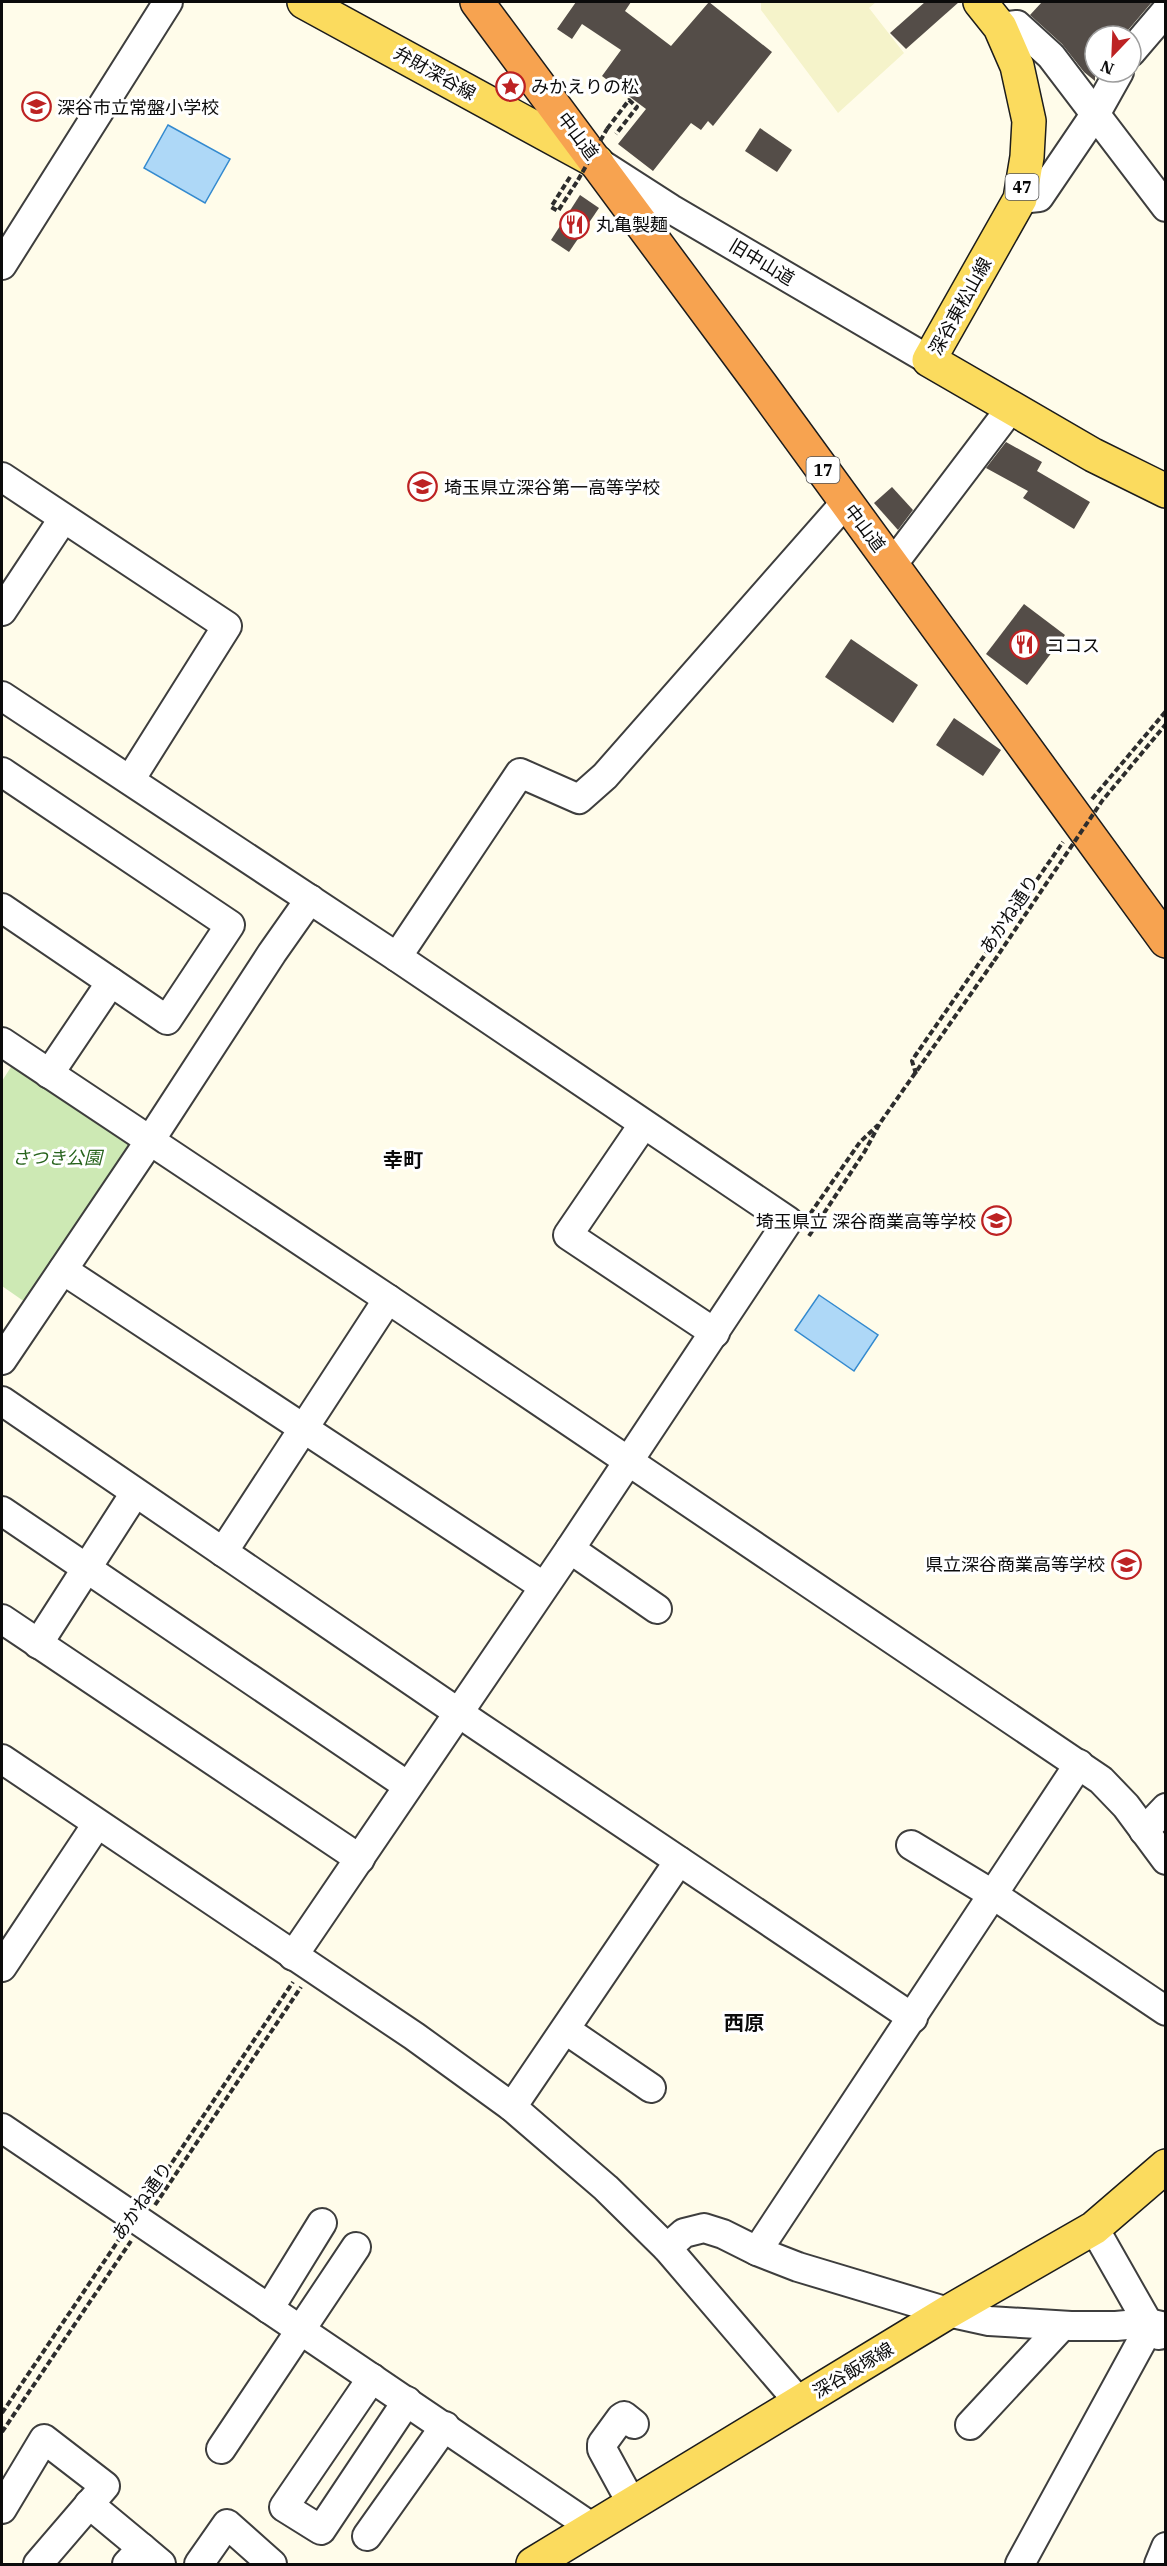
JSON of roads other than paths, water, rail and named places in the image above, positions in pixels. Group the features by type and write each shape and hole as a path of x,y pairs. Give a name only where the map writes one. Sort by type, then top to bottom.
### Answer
{"highway":[{"name":"中山道","path":"477,2 582,173 846,502 1166,941"}],"main road":[{"name":"弁財深谷線","path":"304,2 582,173"},
{"name":"深谷東松山線","path":"980,2 1000,27 1017,66 1029,121 1027,157 1020,200 929,360 1094,455 1166,491"},
{"name":"深谷飯塚線","path":"533,2565 948,2312 1094,2228 1166,2166"}],"street":[{"path":"2,265 168,2"},
{"path":"1000,27 1017,25 1051,56 1166,207"},
{"path":"1143,42 1162,25"},
{"path":"1020,200 1039,197 1096,113 1112,84"},
{"name":"旧中山道","path":"582,173 671,208 929,360"},
{"path":"892,565 1011,408"},
{"path":"2,477 226,626 130,780"},
{"path":"397,957 520,772 579,800 605,776 846,502"},
{"path":"2,611 63,519"},
{"path":"2,696 397,957 788,1221 570,1549 408,1786 360,1859 295,1967"},
{"path":"2,772 230,925 167,1020 2,908"},
{"path":"2,1360 309,899"},
{"path":"49,1074 111,982"},
{"path":"4,1050 49,1074 388,1299 1079,1764 1115,1792 1166,1860"},
{"path":"643,1125 568,1235 715,1333"},
{"path":"63,1270 543,1586"},
{"path":"223,1552 388,1299"},
{"path":"2,1401 679,1862 913,2018"},
{"path":"38,1644 135,1492"},
{"path":"2,1511 408,1786"},
{"path":"570,1549 657,1609"},
{"path":"2,1619 360,1859"},
{"path":"2,1759 97,1824 295,1967 414,2036 512,2107 606,2188 667,2248 799,2402"},
{"path":"757,2252 1079,1764"},
{"path":"1144,1831 1166,1808"},
{"path":"2,1967 97,1824"},
{"path":"911,1845 992,1894 1166,2011"},
{"path":"512,2107 679,1862"},
{"path":"566,2030 651,2088"},
{"path":"2,2128 593,2528"},
{"path":"269,2309 322,2223"},
{"path":"667,2248 684,2233 704,2228 723,2234 757,2252 840,2280 948,2312 989,2321 1157,2329"},
{"path":"1094,2228 1157,2329"},
{"path":"221,2449 356,2247"},
{"path":"970,2425 1062,2326"},
{"path":"1020,2565 1157,2329"},
{"path":"372,2378 284,2507 321,2530 407,2401"},
{"path":"632,2504 602,2449 602,2444 624,2416 634,2424"},
{"path":"367,2536 445,2426"},
{"path":"2,2509 44,2439 105,2486 38,2565"},
{"path":"89,2504 144,2559"},
{"path":"199,2565 227,2524 272,2565"},
{"path":"1159,2565 1166,2547"}],"water":[{"path":"168,125 230,159 205,203 144,168"},
{"path":"819,1295 878,1335 854,1371 795,1330"}],"place":[{"name":"みかえりの松","path":"510,86"},
{"name":"深谷市立常盤小学校","path":"36,107"},
{"name":"丸亀製麺","path":"575,224"},
{"name":"埼玉県立深谷第一高等学校","path":"423,487"},
{"name":"ココス","path":"1025,645"},
{"name":"埼玉県立 深谷商業高等学校","path":"997,1221"},
{"name":"県立深谷商業高等学校","path":"1126,1564"}],"district":[{"name":"幸町","path":"403,1159"},
{"name":"西原","path":"744,2022"}],"park label":[{"name":"さつき公園","path":"57,1157"}]}
